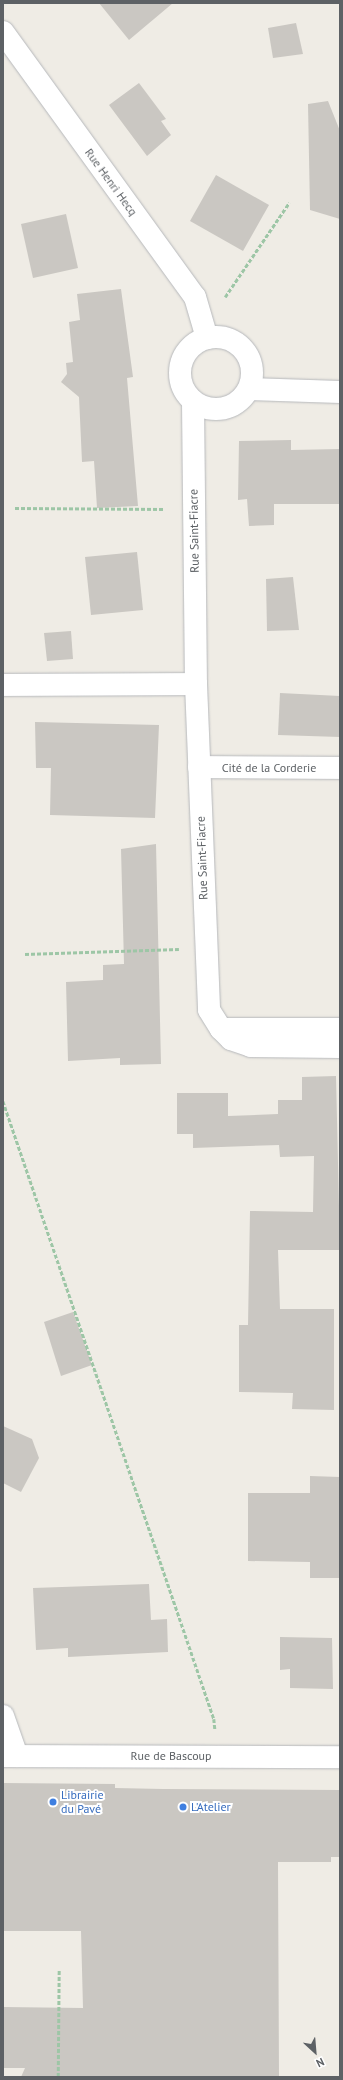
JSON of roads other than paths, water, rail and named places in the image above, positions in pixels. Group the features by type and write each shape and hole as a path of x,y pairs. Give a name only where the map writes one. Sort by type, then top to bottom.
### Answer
{"street":[{"name":"Rue Henri Hecq","path":"3,32 195,297 207,338"},
{"path":"207,338 226,338 246,353 252,377 249,389 229,407 217,410 193,402 180,380 180,363 195,342 207,338"},
{"path":"249,389 340,392"},
{"name":"Rue Saint-Fiacre","path":"193,402 196,684 204,948 208,1010 221,1029 231,1039 251,1046 340,1047"},
{"path":"3,685 196,684"},
{"name":"Cité de la Corderie","path":"199,767 340,768"},
{"path":"221,1029 340,1029"},
{"path":"3,1716 10,1756"},
{"name":"Rue de Bascoup","path":"10,1756 340,1757"}],"place":[{"name":"Librairie du Pavé","path":"53,1802"},
{"name":"L'Atelier","path":"183,1807"}]}
